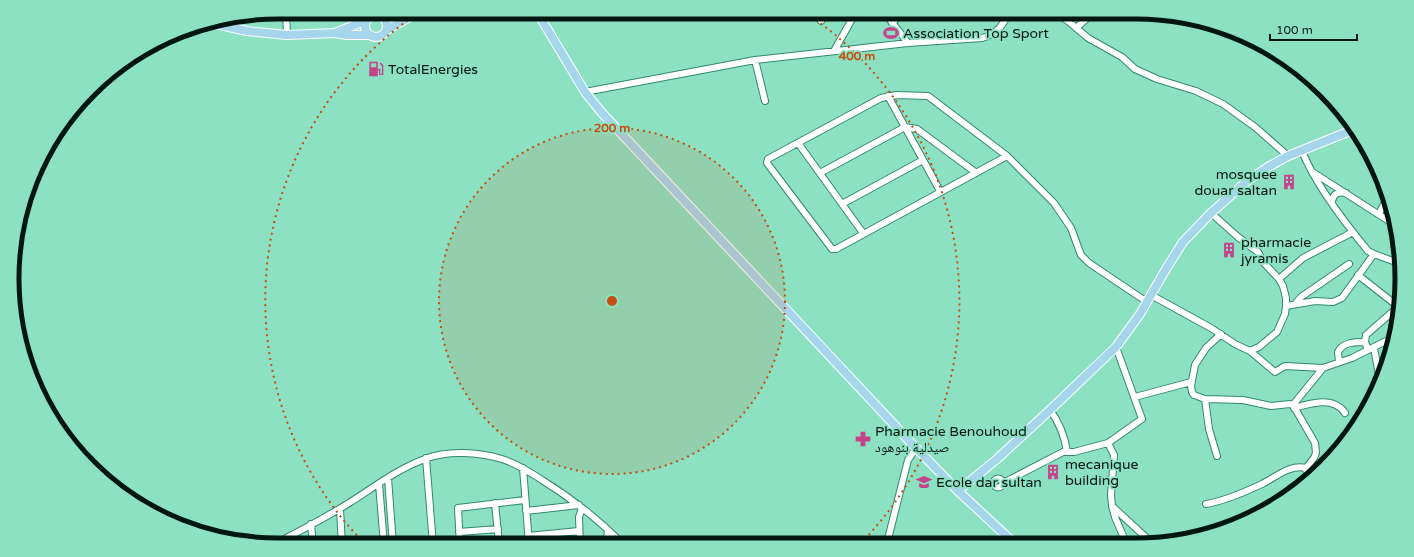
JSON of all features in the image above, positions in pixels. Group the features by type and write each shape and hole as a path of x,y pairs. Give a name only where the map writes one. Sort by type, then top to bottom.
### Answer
{"main road":[{"path":"335,33 367,19"},
{"path":"370,35 366,28 372,19"},
{"path":"380,19 387,23 387,30"},
{"path":"222,25 247,31 287,36 335,33 347,35 370,35 375,37 380,36 387,30 406,19"},
{"path":"541,19 585,92 607,119 958,492 1009,538"},
{"path":"958,492 997,459 1116,347 1125,337 1183,242 1211,214 1247,181 1268,167 1288,156 1349,131"}],"street":[{"path":"286,19 287,36"},
{"path":"834,51 852,19"},
{"path":"889,19 908,43"},
{"path":"892,23 896,19"},
{"path":"585,92 755,60 908,43 976,39 987,37 1000,28 1005,19"},
{"path":"1065,19 1088,38 1122,58 1142,73 1196,92 1223,104 1255,127 1288,156"},
{"path":"1076,28 1086,19"},
{"path":"755,60 765,101"},
{"path":"1007,156 940,191 836,249 832,249 767,163 768,159 881,98 896,95 928,96 1007,156 1054,203 1071,228 1081,255 1089,263 1149,298 1180,310 1235,344 1250,350 1275,372 1285,366 1323,368 1371,349 1387,340"},
{"path":"888,96 940,191"},
{"path":"820,173 905,126 917,129 975,172"},
{"path":"798,143 863,233"},
{"path":"1302,151 1306,161 1353,232 1368,250 1374,254 1394,261"},
{"path":"842,204 923,160"},
{"path":"1313,172 1388,220"},
{"path":"1332,202 1333,197 1336,194 1340,192 1346,193"},
{"path":"1379,214 1384,204"},
{"path":"1211,214 1238,238 1258,252 1264,263 1280,279 1286,298 1284,318 1277,332 1259,347 1250,350"},
{"path":"1280,279 1302,258 1353,232"},
{"path":"1286,306 1308,302 1329,302 1342,298 1374,254"},
{"path":"1295,304 1301,297 1349,264"},
{"path":"1358,275 1393,304"},
{"path":"1379,366 1371,349 1365,342 1366,335 1393,313"},
{"path":"1221,334 1200,356 1195,365 1192,392 1194,395 1204,399 1243,400 1271,406 1290,404 1315,444 1316,453 1306,468 1307,474"},
{"path":"1339,362 1338,352 1342,348 1354,342 1365,342"},
{"path":"1003,482 1063,452 1074,452 1108,443 1142,419 1116,347"},
{"path":"1293,407 1323,368"},
{"path":"1135,398 1192,382"},
{"path":"1204,399 1209,430 1218,456"},
{"path":"1293,407 1331,402 1338,405 1345,413"},
{"path":"1050,410 1055,417 1067,452"},
{"path":"1108,443 1114,455 1111,495 1112,506 1124,538"},
{"path":"888,538 908,460 916,448"},
{"path":"286,538 340,509 402,469 426,458 446,454 484,455 502,459 523,468 558,490 616,538"},
{"path":"426,458 432,538"},
{"path":"1206,504 1214,503 1246,491 1286,470 1298,467 1306,468"},
{"path":"523,468 528,536 579,531"},
{"path":"388,478 393,538"},
{"path":"379,484 383,538"},
{"path":"460,538 458,508 525,500"},
{"path":"496,503 499,538"},
{"path":"1112,506 1146,537"},
{"path":"526,511 580,507"},
{"path":"580,507 580,538"},
{"path":"340,509 342,538"},
{"path":"311,524 312,538"},
{"path":"459,532 498,529"},
{"path":"607,538 608,531"},
{"path":"554,534 554,538"}],"place":[{"name":"Association Top Sport","path":"891,33"},
{"name":"TotalEnergies","path":"376,69"},
{"name":"mosquee douar saltan","path":"1289,182"},
{"name":"pharmacie jyramis","path":"1229,250"},
{"name":"Pharmacie Benouhoud صيدلية بنوهود","path":"863,439"},
{"name":"mecanique building","path":"1053,472"},
{"name":"Ecole dar sultan","path":"924,482"}]}
